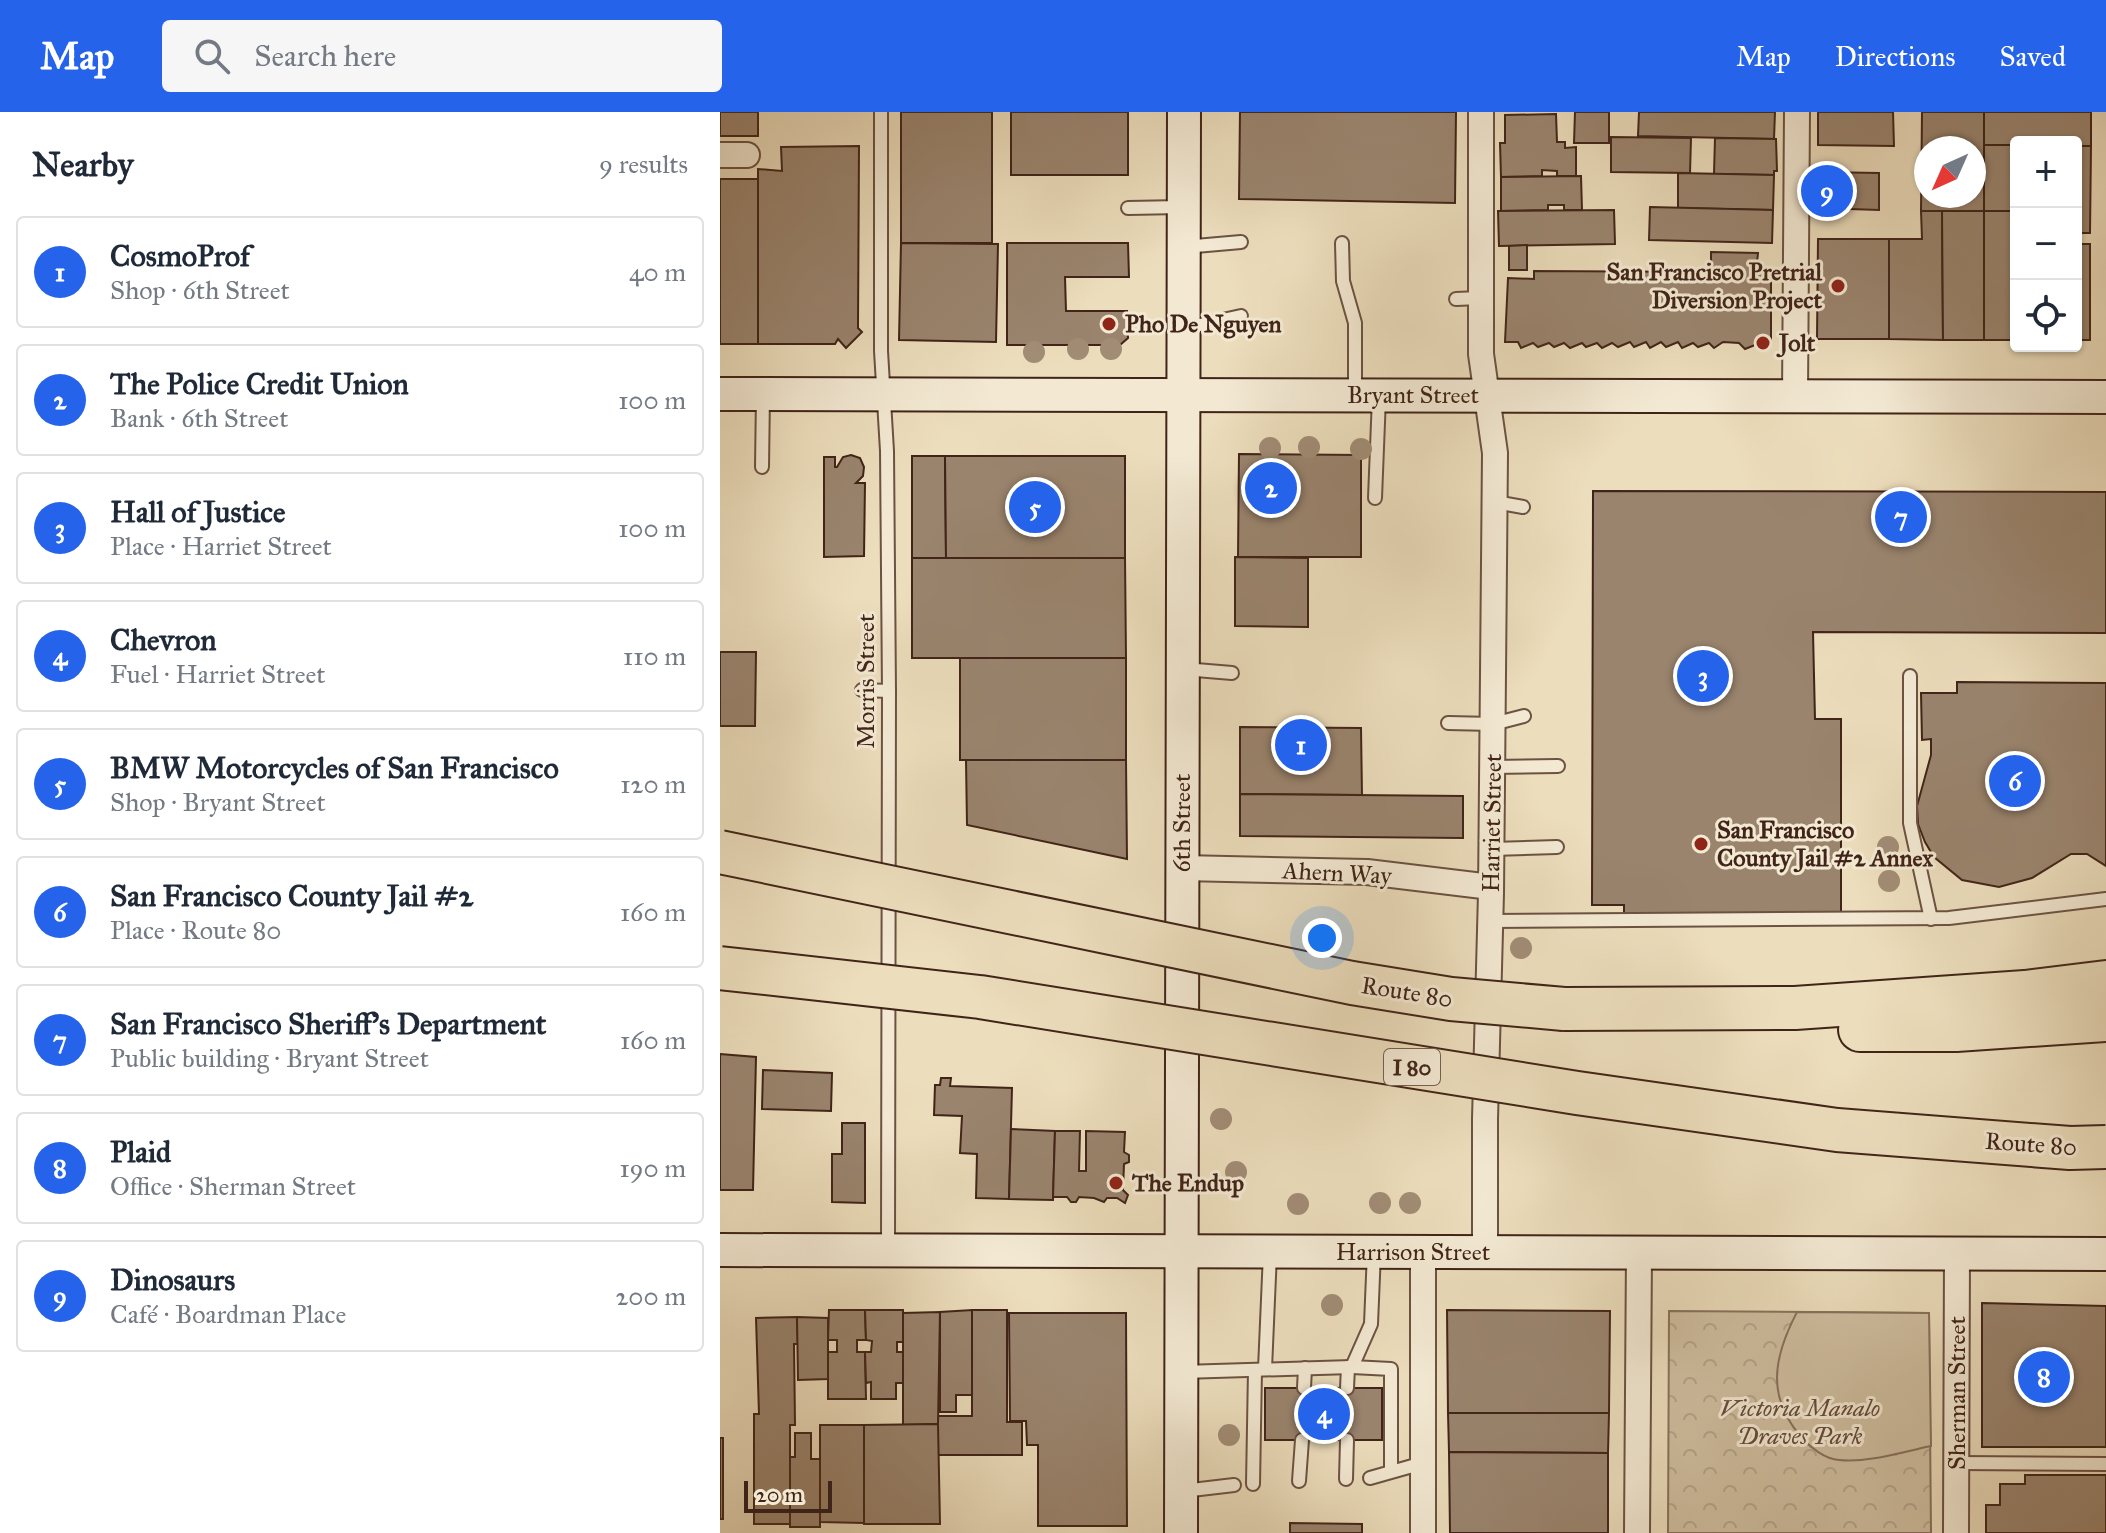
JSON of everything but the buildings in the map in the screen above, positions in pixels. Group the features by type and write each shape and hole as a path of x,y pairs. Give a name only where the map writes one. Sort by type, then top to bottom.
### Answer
{"highway":[{"name":"Route 80","path":"720,852 1352,983 1451,999 1564,1009 1795,1008 2025,992 2106,982"},
{"name":"Route 80","path":"720,968 980,997 1577,1093 1837,1130 2070,1148 2106,1147"},
{"path":"1564,1009 1768,1026 1860,1030 1956,1030 2106,1020"}],"main road":[{"name":"6th Street","path":"1181,1533 1184,112"},
{"name":"Bryant Street","path":"720,394 2106,397"},
{"name":"Harrison Street","path":"720,1250 2106,1254"}],"street":[{"name":"Harriet Street","path":"1481,112 1468,298 1481,354 1495,453 1485,1252"},
{"path":"1795,396 1797,112"},
{"path":"720,155 747,155"},
{"name":"Ahern Way","path":"1182,868 1367,872 1491,887"},
{"path":"1423,1252 1423,1533"},
{"path":"1637,1533 1639,1252"},
{"name":"Sherman Street","path":"1956,1533 1957,1253"}],"lane":[{"name":"Morris Street","path":"881,112 881,351 889,691 888,1251"},
{"path":"1128,208 1184,207"},
{"path":"1184,247 1241,242"},
{"path":"1342,243 1343,281 1355,323 1367,395 1375,498"},
{"path":"1183,329 1241,316"},
{"path":"762,467 763,394"},
{"path":"1495,502 1523,507"},
{"path":"1182,669 1232,673"},
{"path":"1910,676 1910,823 1931,919"},
{"path":"862,690 889,691"},
{"path":"1448,723 1493,724 1524,716"},
{"path":"1492,767 1558,766"},
{"path":"1492,849 1557,847"},
{"path":"1490,921 1931,919 2106,899"},
{"path":"1253,1484 1270,1252"},
{"path":"1347,1388 1350,1367 1371,1324 1374,1252"},
{"path":"1181,1372 1350,1367 1391,1369 1391,1470"},
{"path":"1304,1388 1305,1368"},
{"path":"1299,1481 1302,1440"},
{"path":"1346,1479 1347,1440"},
{"path":"1370,1478 1423,1463"},
{"path":"1956,1463 2106,1464"},
{"path":"1180,1492 1234,1485"}],"green space":[{"name":"Victoria Manalo Draves Park","path":"1669,1311 1929,1313 1931,1533 1668,1533"},
{"path":"1797,1312 1929,1313 1931,1446 1850,1461 1829,1458 1806,1442 1790,1423 1778,1392 1779,1361"}],"place":[{"name":"Dinosaurs","path":"1827,191"},
{"name":"San Francisco Pretrial Diversion Project","path":"1838,286"},
{"name":"Pho De Nguyen","path":"1109,324"},
{"name":"Jolt","path":"1763,343"},
{"name":"The Police Credit Union","path":"1271,488"},
{"name":"BMW Motorcycles of San Francisco","path":"1035,507"},
{"name":"San Francisco Sheriff's Department","path":"1901,517"},
{"name":"Hall of Justice","path":"1703,676"},
{"name":"CosmoProf","path":"1301,745"},
{"name":"San Francisco County Jail #2","path":"2015,781"},
{"name":"San Francisco County Jail #2 Annex","path":"1701,844"},
{"name":"The Endup","path":"1116,1183"},
{"name":"Plaid","path":"2044,1377"},
{"name":"Chevron","path":"1324,1414"}]}
